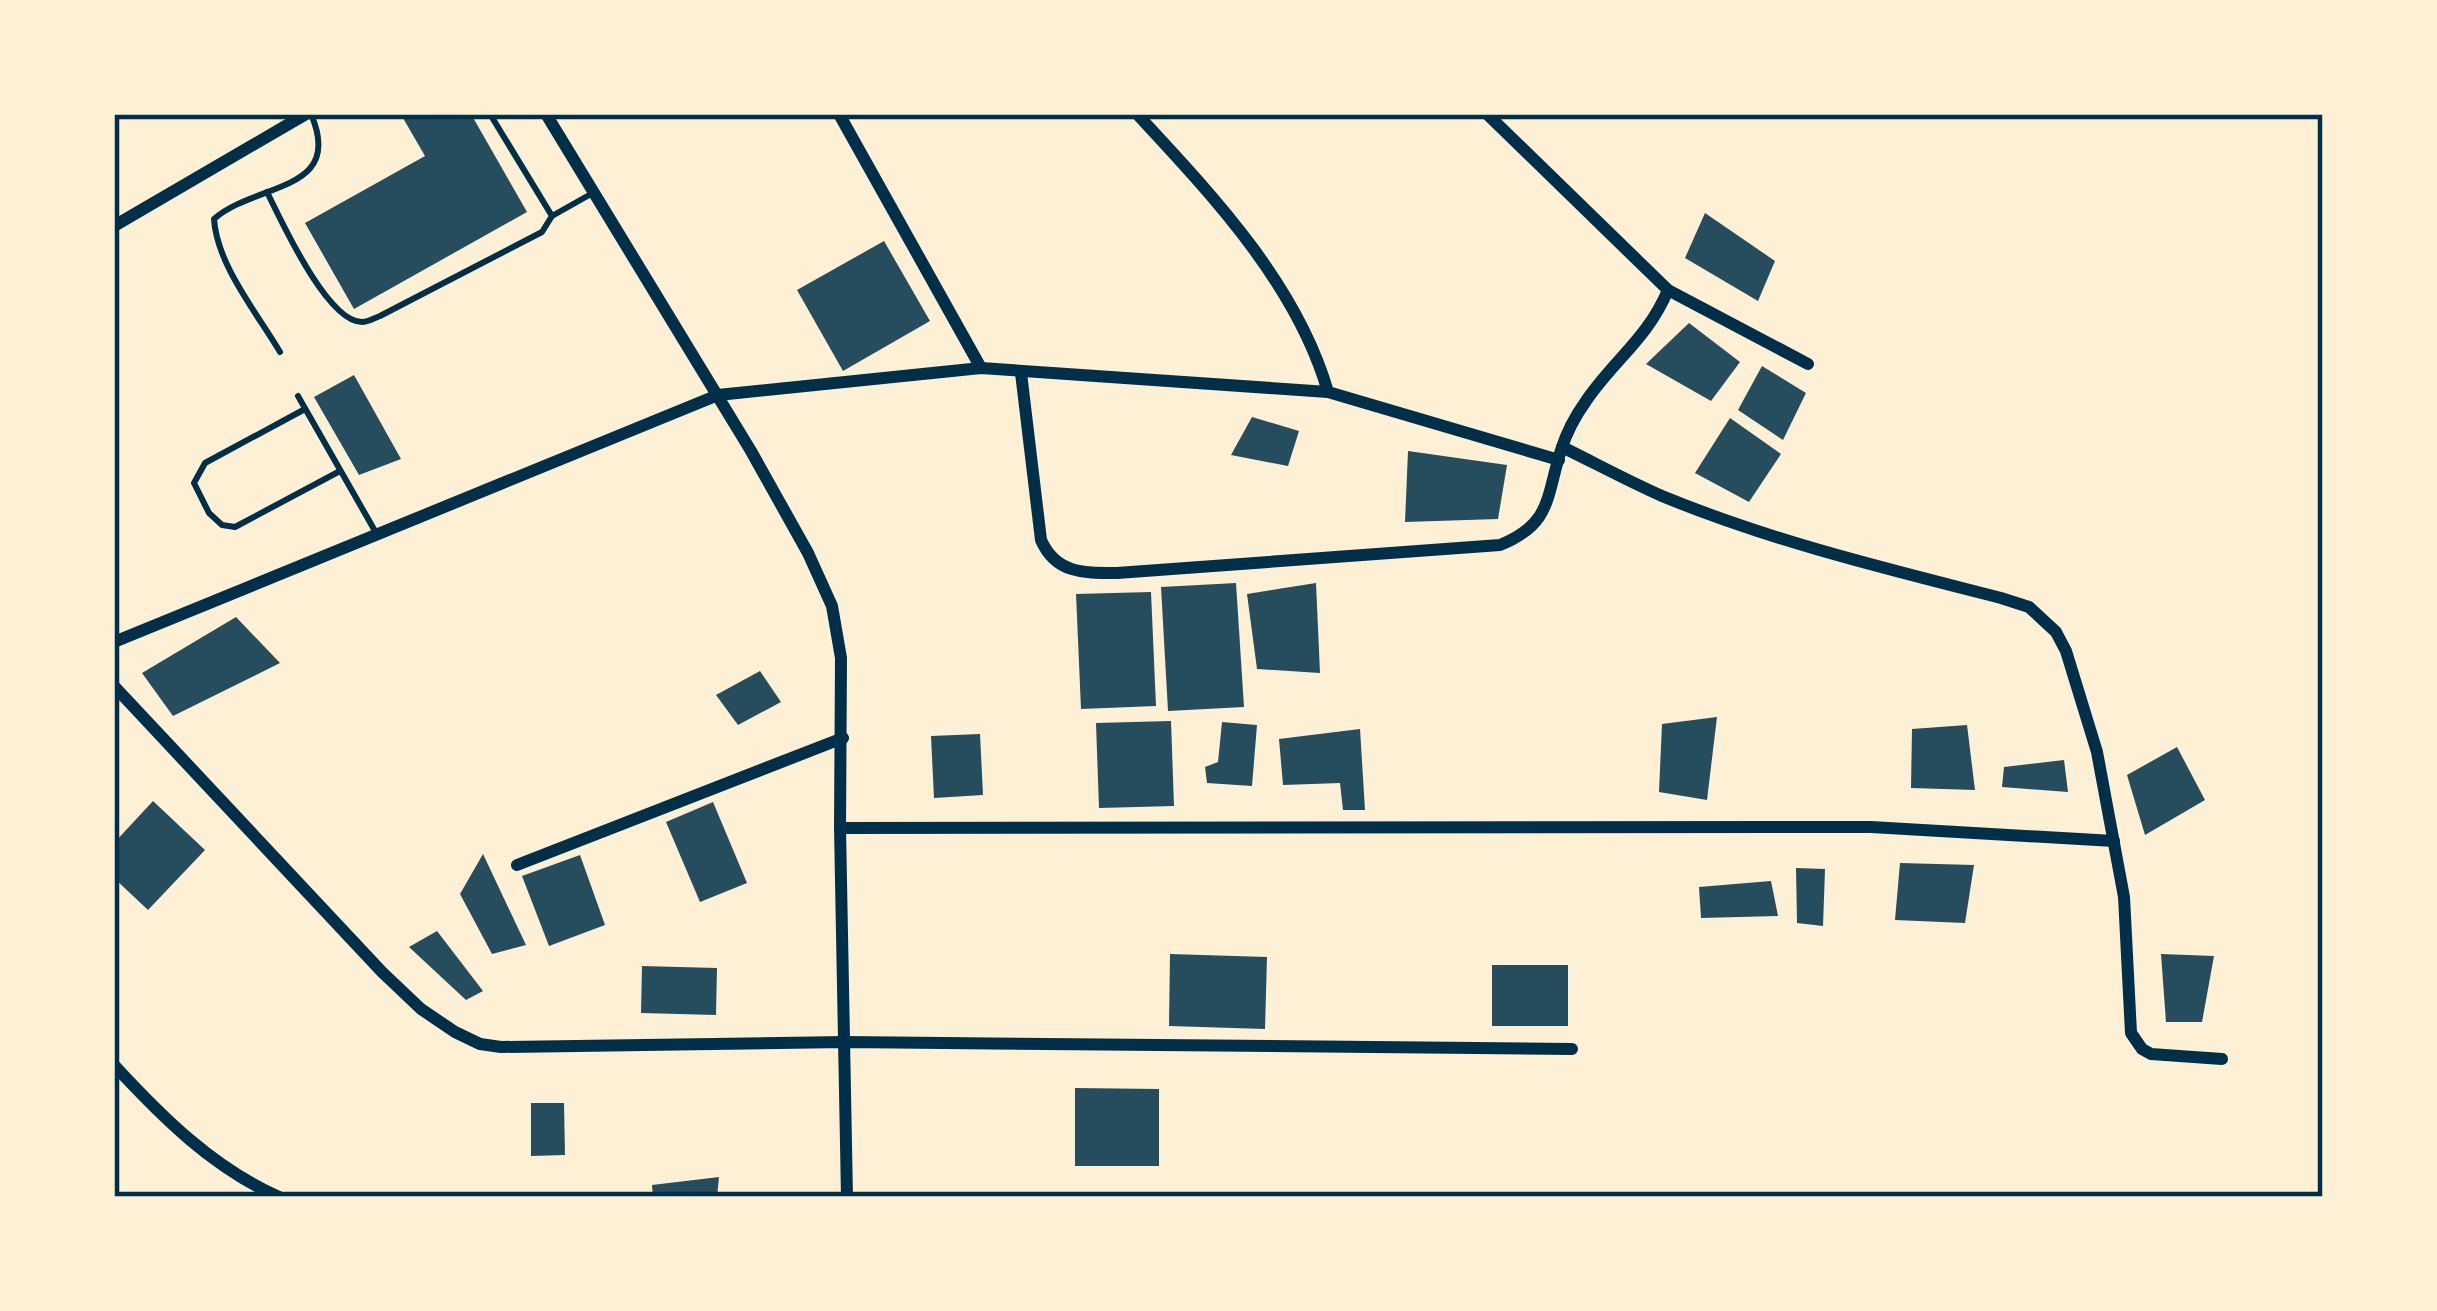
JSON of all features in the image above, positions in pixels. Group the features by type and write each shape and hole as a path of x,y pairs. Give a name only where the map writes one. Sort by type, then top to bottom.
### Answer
{"street":[{"path":"114,226 308,114"},
{"path":"546,114 718,395 808,553 832,606 842,658 847,1197"},
{"path":"838,114 982,368"},
{"path":"1137,114 1252,248 1300,319 1328,392"},
{"path":"1487,114 1668,290 1808,364"},
{"path":"1021,373 1035,513 1048,556 1058,565 1085,573 1500,545 1535,525 1551,497 1560,453 1595,388 1650,328 1668,290"},
{"path":"114,642 718,395 982,368 1328,392 1560,453 1795,543 2029,607 2056,632 2066,651 2097,752 2124,896 2131,1033 2151,1054 2222,1059"},
{"path":"114,686 382,972 421,1009 480,1044 845,1042 1572,1049"},
{"path":"517,866 843,738"},
{"path":"840,828 1871,826 2114,841"},
{"path":"114,1065 151,1106 203,1151 279,1197"}],"lane":[{"path":"280,352 215,236 214,219 226,208 283,188 311,170 319,157 321,137 308,114"},
{"path":"490,114 553,216"},
{"path":"267,192 327,296 341,313 362,322 542,232 553,216 594,193"},
{"path":"298,396 377,535"},
{"path":"305,410 205,463 194,483 198,497 222,525 235,526 340,471"}],"building":[{"path":"471,114 527,212 354,309 305,223 425,156 403,118"},
{"path":"1705,213 1775,261 1758,301 1685,258"},
{"path":"884,241 930,321 843,371 797,290"},
{"path":"1689,323 1740,362 1711,401 1646,364"},
{"path":"1762,366 1806,393 1783,440 1738,410"},
{"path":"354,375 401,459 359,475 314,397"},
{"path":"1252,417 1299,431 1288,466 1231,455"},
{"path":"1730,418 1781,454 1749,502 1695,473"},
{"path":"1408,451 1507,465 1498,519 1405,522"},
{"path":"1236,583 1244,707 1168,711 1161,587"},
{"path":"1316,583 1320,673 1257,669 1247,594"},
{"path":"1151,592 1156,706 1081,709 1076,594"},
{"path":"236,617 280,663 173,716 142,673"},
{"path":"760,671 781,702 738,725 716,695"},
{"path":"1717,717 1707,800 1659,792 1662,724"},
{"path":"1171,721 1174,806 1099,808 1096,723"},
{"path":"1222,722 1257,725 1252,786 1207,783 1205,767 1218,762"},
{"path":"1967,725 1975,790 1911,788 1912,729"},
{"path":"1360,729 1365,810 1343,810 1340,783 1283,785 1279,739"},
{"path":"980,734 983,795 934,798 931,736"},
{"path":"2177,747 2205,800 2145,835 2127,775"},
{"path":"2064,760 2068,792 2002,787 2004,767"},
{"path":"153,801 205,850 148,910 114,878 114,843"},
{"path":"713,802 747,883 700,902 666,822"},
{"path":"483,854 526,945 492,954 460,894"},
{"path":"580,855 605,925 549,946 522,876"},
{"path":"1900,863 1974,865 1965,923 1895,920"},
{"path":"1796,868 1825,869 1823,926 1797,923"},
{"path":"1771,881 1778,916 1701,918 1699,887"},
{"path":"437,931 483,991 466,1000 409,947"},
{"path":"1170,954 1267,957 1265,1029 1169,1026"},
{"path":"2161,954 2214,956 2202,1022 2166,1022"},
{"path":"1492,965 1568,965 1568,1026 1492,1026"},
{"path":"642,966 717,968 716,1015 641,1013"},
{"path":"1075,1088 1159,1089 1159,1166 1075,1166"},
{"path":"531,1103 564,1103 565,1155 531,1156"},
{"path":"719,1177 717,1197 653,1197 652,1185"}]}
